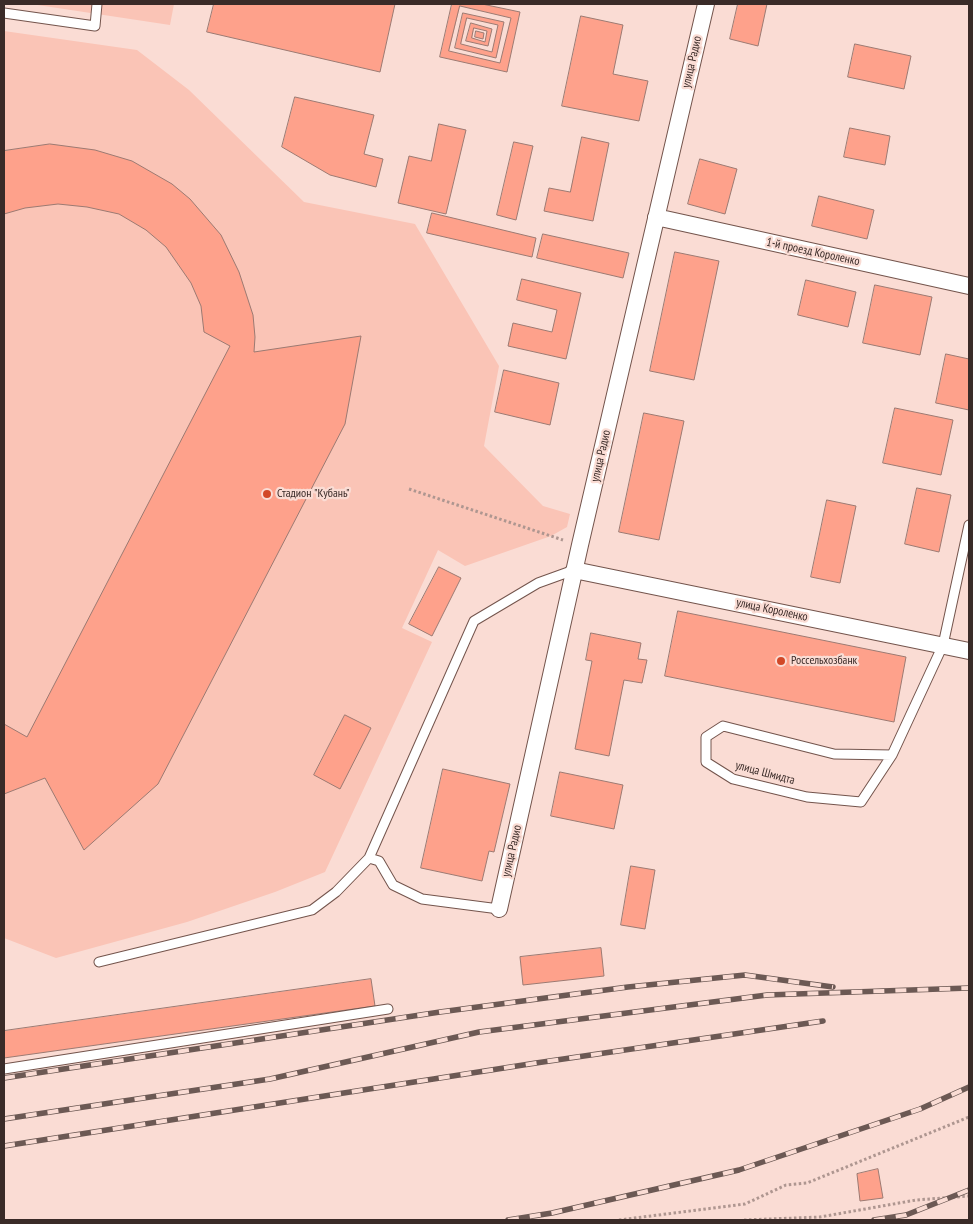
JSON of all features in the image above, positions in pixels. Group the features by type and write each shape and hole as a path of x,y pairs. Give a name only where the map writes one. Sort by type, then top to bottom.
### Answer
{"street":[{"name":"улица Радио","path":"499,909 574,570 706,4"},
{"name":"1-й проезд Короленко","path":"656,217 969,286"},
{"name":"улица Короленко","path":"574,570 969,651"}],"lane":[{"path":"4,13 96,26 97,4"},
{"name":"улица Шмидта","path":"892,755 834,754 723,726 706,737 706,762 733,779 816,798 861,802 892,755 943,645 969,525"},
{"path":"99,962 312,910 336,892 369,858 474,621 538,583 574,570"},
{"path":"369,858 379,861 393,885 422,898 499,909"},
{"path":"4,1069 388,1009"}],"path":[{"path":"409,489 580,545"},
{"path":"619,1220 746,1204 786,1185 807,1183 969,1117"},
{"path":"744,1220 820,1217 916,1200 969,1196"}],"shaded area":[{"path":"31,4 174,4 170,25"},
{"name":"Стадион \"Кубань\"","path":"4,31 137,50 189,90 304,202 415,224 499,366 484,446 543,506 570,514 567,527 551,536 465,566 438,550 402,628 432,642 325,872 275,892 187,922 56,958 4,938"}],"building":[{"path":"214,4 395,4 380,72 207,32"},
{"path":"452,4 482,4 520,12 507,72 440,57"},
{"path":"738,4 767,4 758,46 730,39"},
{"path":"460,6 511,18 500,63 449,51"},
{"path":"463,13 504,22 496,58 455,48"},
{"path":"581,16 623,25 613,74 648,81 639,121 562,106"},
{"path":"467,18 498,25 492,52 461,44"},
{"path":"471,23 492,29 488,46 466,41"},
{"path":"474,28 487,31 485,42 472,38"},
{"path":"476,31 484,33 483,39 475,37"},
{"path":"855,44 911,56 904,89 848,77"},
{"path":"295,97 374,115 364,154 383,159 376,187 330,175 282,147"},
{"path":"439,124 466,130 446,214 398,203 409,156 431,161"},
{"path":"850,128 890,136 885,165 844,157"},
{"path":"582,137 609,143 593,221 544,211 549,188 570,192"},
{"path":"514,142 533,146 516,220 497,215"},
{"path":"50,144 95,150 132,161 172,184 190,199 221,235 239,272 253,315 254,352 361,336 345,424 158,784 84,850 45,778 4,794 4,724 27,737 230,346 204,332 201,306 191,283 166,247 146,230 119,214 87,207 58,204 25,208 4,214 4,151"},
{"path":"700,159 737,169 725,214 688,204"},
{"path":"819,196 874,210 867,239 812,226"},
{"path":"432,213 536,238 532,257 427,233"},
{"path":"543,234 629,253 623,278 537,258"},
{"path":"675,252 719,261 694,380 650,371"},
{"path":"522,279 581,293 566,359 508,346 513,323 552,332 557,310 517,300"},
{"path":"806,280 856,292 848,327 798,315"},
{"path":"875,285 932,297 920,355 863,343"},
{"path":"946,354 969,359 969,410 936,403"},
{"path":"504,370 559,383 550,425 495,412"},
{"path":"895,408 953,420 941,475 883,463"},
{"path":"644,413 684,421 659,540 619,532"},
{"path":"917,488 951,495 939,552 905,544"},
{"path":"827,500 856,506 840,583 811,577"},
{"path":"439,567 461,578 432,636 409,624"},
{"path":"678,611 906,657 894,722 665,676"},
{"path":"591,633 641,643 638,659 647,660 642,683 624,680 609,756 575,749 592,661 586,660"},
{"path":"345,715 371,728 340,789 314,775"},
{"path":"443,769 510,784 494,852 489,851 482,881 421,868"},
{"path":"560,772 623,785 614,829 551,816"},
{"path":"631,866 655,870 645,929 621,925"},
{"path":"601,948 604,976 523,985 520,957"},
{"path":"371,979 375,1006 4,1058 4,1031"},
{"path":"878,1169 883,1198 860,1201 857,1174"}],"railway":[{"path":"4,1078 440,1012 628,987 745,975 833,987"},
{"path":"4,1119 270,1079 479,1032 767,995 969,988"},
{"path":"4,1146 536,1063 823,1021"},
{"path":"508,1220 552,1213 739,1170 920,1109 969,1087"},
{"path":"874,1220 906,1215 969,1190"}],"place":[{"name":"Стадион \"Кубань\"","path":"267,494"},
{"name":"Россельхозбанк","path":"781,661"}]}
